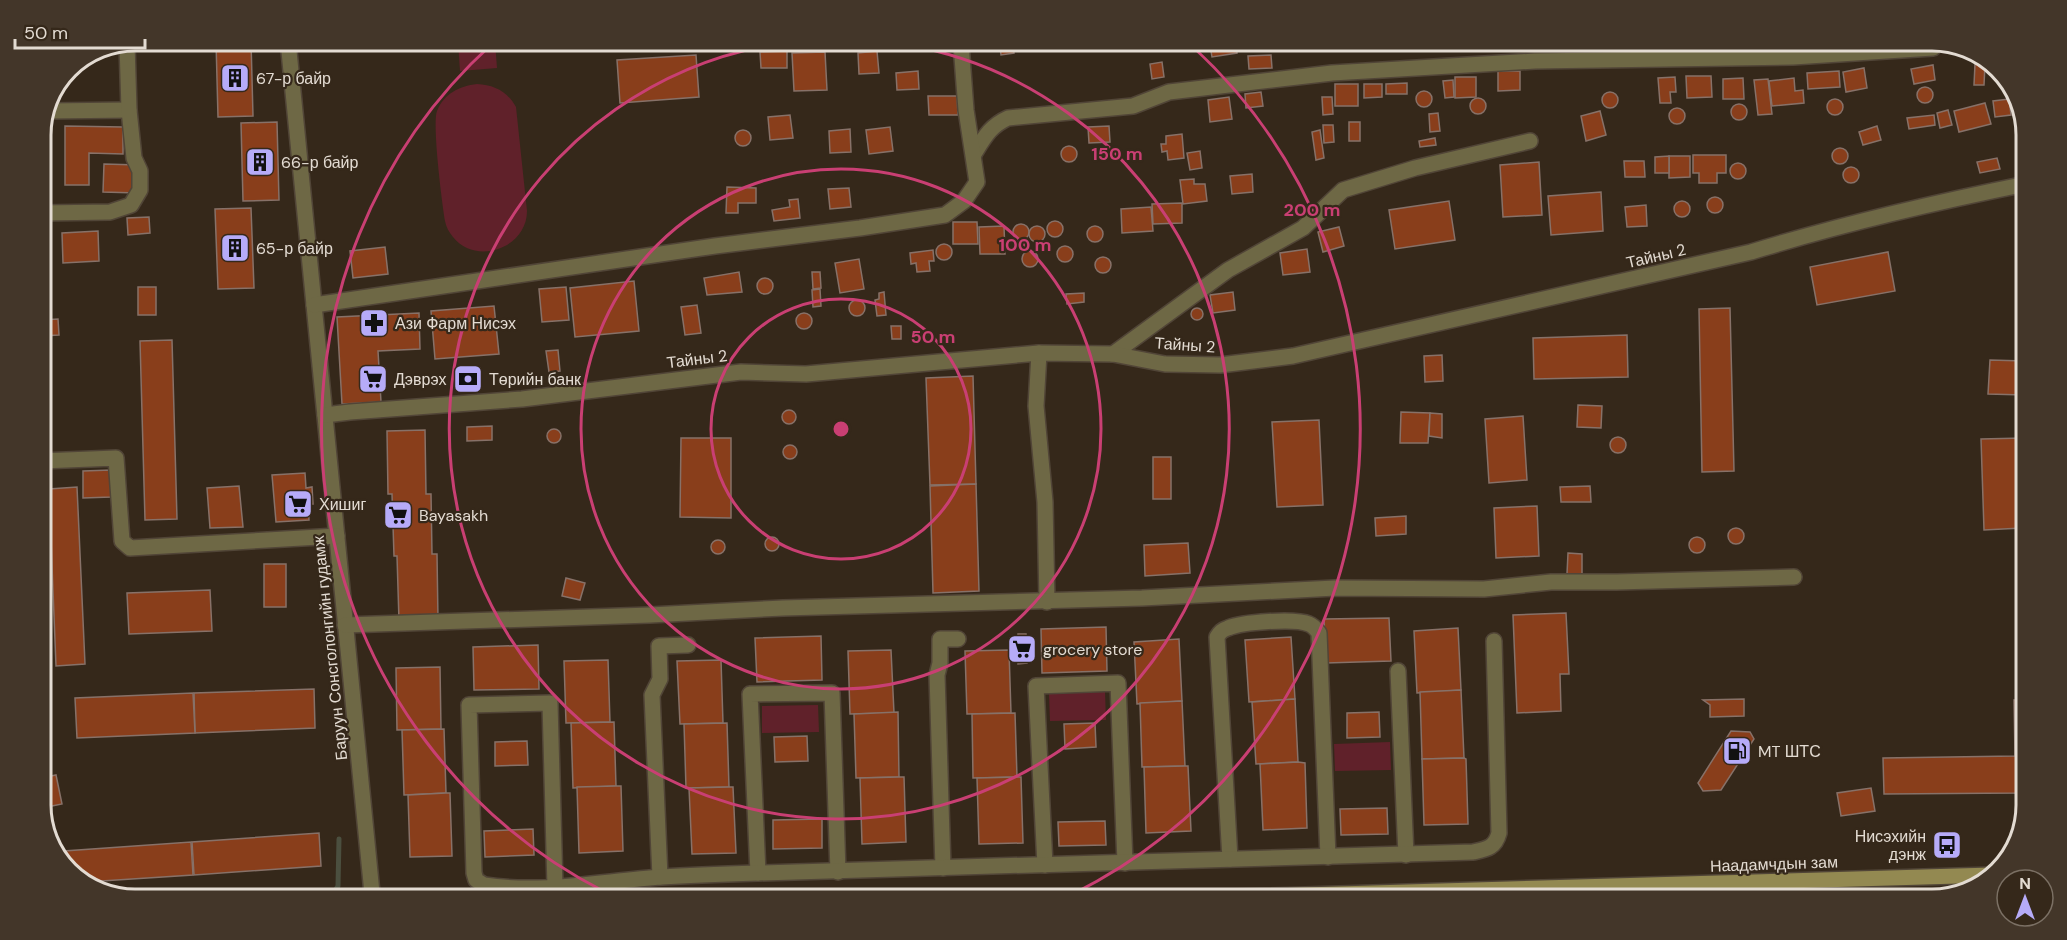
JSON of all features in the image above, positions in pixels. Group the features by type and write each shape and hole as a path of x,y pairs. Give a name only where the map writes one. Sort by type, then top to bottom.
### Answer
{"main road":[{"name":"Наадамчдын зам","path":"1650,889 1978,876"}],"street":[{"name":"Баруун Сонсголонгийн гудамж","path":"289,51 372,889"},
{"path":"314,305 945,214 964,201 977,182 966,110 962,51"},
{"path":"974,154 988,131 997,123 1008,118 1132,106 1169,92 1332,73 1535,61 1793,57 1886,51"},
{"path":"51,213 110,212 131,205 140,190 140,171 134,158 129,110 127,52"},
{"path":"55,111 129,110"},
{"path":"1113,354 1228,270 1303,228 1343,190 1415,168 1530,141"},
{"name":"Тайны 2","path":"325,415 522,399 741,372 806,374 1039,352 1113,354 1166,364 1220,365 1293,356 1751,252 1809,234 1929,203 2016,186"},
{"path":"1039,352 1036,406 1045,501 1047,602"},
{"path":"51,461 116,458 122,541 130,548 337,536"},
{"path":"345,625 650,615 783,608 1047,602 1335,588 1484,589 1551,582 1794,577"},
{"path":"1230,859 1217,637 1220,631 1228,627 1257,622 1287,621 1308,623 1316,627 1319,633 1328,857"},
{"path":"943,868 937,675 940,663 940,639 958,639"},
{"path":"555,886 550,703 469,705 474,873 476,880 483,885 494,887 555,886 614,883 660,877 758,873 1473,852 1488,849 1496,843 1500,822 1494,641"},
{"path":"660,877 652,695 660,679 659,646 688,645"},
{"path":"1398,671 1406,855"},
{"path":"1045,865 1036,686 1118,683 1125,862"},
{"path":"758,873 750,694 832,693 838,872"}],"shaded area":[{"path":"459,51 496,51 497,68 460,71"},
{"path":"477,84 500,90 516,107 527,211 525,224 519,235 499,249 487,251 463,246 453,237 447,227 437,147 436,119 440,105 453,92"},
{"path":"1105,692 1106,720 1050,721 1049,694"},
{"path":"818,705 819,732 762,733 762,706"},
{"path":"1390,742 1391,770 1335,771 1334,744"}],"building":[{"name":"67-р байр","path":"216,51 251,51 253,116 218,117"},
{"path":"787,51 787,68 761,68 760,52"},
{"path":"877,51 879,73 859,74 858,53"},
{"path":"1000,51 1014,51 1014,53 1001,55"},
{"path":"1211,51 1237,51 1237,53 1212,57"},
{"path":"825,52 827,90 794,91 792,53"},
{"path":"696,55 699,97 620,103 617,60"},
{"path":"1271,55 1272,68 1249,69 1248,56"},
{"path":"1162,62 1164,77 1152,79 1150,64"},
{"path":"1975,64 1977,64 1985,70 1984,85 1974,85"},
{"path":"1933,65 1935,80 1914,84 1911,69"},
{"path":"1864,68 1867,88 1846,92 1843,72"},
{"path":"918,71 919,89 897,90 896,73"},
{"path":"1498,71 1520,71 1520,90 1498,91"},
{"path":"1839,71 1840,87 1808,89 1807,73"},
{"path":"1686,76 1711,76 1712,97 1687,98"},
{"path":"1455,77 1476,77 1476,97 1455,98"},
{"path":"1675,77 1676,92 1670,92 1671,103 1660,103 1658,78"},
{"path":"1743,78 1744,99 1723,99 1723,79"},
{"path":"1794,78 1795,91 1803,90 1804,103 1772,106 1769,81"},
{"path":"1768,79 1772,114 1758,115 1754,80"},
{"path":"1453,80 1454,97 1445,98 1443,81"},
{"path":"1407,83 1407,94 1386,94 1386,84"},
{"path":"1335,84 1358,84 1358,106 1335,106"},
{"path":"1364,84 1382,84 1382,97 1364,98"},
{"path":"1925,87 1931,89 1933,95 1931,101 1925,103 1919,101 1917,95 1919,89"},
{"path":"1424,91 1430,93 1432,99 1430,105 1424,107 1418,105 1416,99 1418,93"},
{"path":"1261,92 1263,106 1246,108 1245,94"},
{"path":"1610,92 1616,94 1618,100 1616,106 1610,108 1604,106 1602,100 1604,94"},
{"path":"928,96 957,96 958,115 929,115"},
{"path":"1229,97 1232,119 1210,122 1208,100"},
{"path":"1322,97 1332,97 1333,114 1323,115"},
{"path":"1478,98 1484,100 1486,106 1484,112 1478,114 1472,112 1470,106 1472,100"},
{"path":"1835,99 1841,101 1843,107 1841,113 1835,115 1829,113 1827,107 1829,101"},
{"path":"2008,99 2011,115 1995,117 1993,101"},
{"path":"1985,103 1991,124 1959,132 1954,111"},
{"path":"1739,104 1745,106 1747,112 1745,118 1739,120 1733,118 1731,112 1733,106"},
{"path":"1677,108 1683,110 1685,116 1683,122 1677,124 1671,122 1669,116 1671,110"},
{"path":"1948,110 1952,125 1940,128 1937,113"},
{"path":"1600,111 1606,135 1586,141 1581,116"},
{"path":"1438,113 1440,131 1430,132 1429,114"},
{"path":"790,115 793,138 770,140 768,117"},
{"path":"1934,115 1935,125 1909,129 1907,118"},
{"name":"66-р байр","path":"277,122 279,200 243,201 241,123"},
{"path":"1349,122 1360,122 1360,141 1349,141"},
{"path":"1323,125 1333,125 1334,142 1324,143"},
{"path":"65,126 123,127 123,154 89,153 89,185 65,185"},
{"path":"1109,126 1110,142 1089,143 1088,127"},
{"path":"1877,126 1881,140 1863,145 1859,132"},
{"path":"890,127 893,151 869,154 866,130"},
{"path":"850,129 851,152 830,153 829,131"},
{"path":"743,130 749,132 751,138 749,144 743,146 737,144 735,138 737,132"},
{"path":"1320,130 1324,158 1316,160 1312,132"},
{"path":"1182,134 1184,158 1168,160 1167,151 1162,152 1161,144 1166,144 1166,136"},
{"path":"1435,138 1436,145 1420,147 1419,141"},
{"path":"1069,146 1077,154 1069,162 1061,154"},
{"path":"1840,148 1846,150 1848,156 1846,162 1840,164 1834,162 1832,156 1834,150"},
{"path":"1200,151 1202,168 1190,170 1187,153"},
{"path":"1693,155 1726,155 1726,173 1717,173 1717,183 1699,183 1699,173 1693,173"},
{"path":"1669,156 1690,156 1690,177 1669,178"},
{"path":"1669,156 1669,173 1655,173 1655,157"},
{"path":"1997,158 2000,169 1980,173 1977,162"},
{"path":"1624,161 1644,161 1645,177 1625,177"},
{"path":"1539,162 1542,215 1503,217 1500,165"},
{"path":"1738,163 1744,165 1746,171 1744,177 1738,179 1732,177 1730,171 1732,165"},
{"path":"104,164 138,165 137,193 103,192"},
{"path":"1851,167 1857,169 1859,175 1857,181 1851,183 1845,181 1843,175 1845,169"},
{"path":"1252,174 1253,192 1232,194 1230,176"},
{"path":"1194,179 1194,184 1205,184 1207,201 1183,204 1180,180"},
{"path":"727,187 756,188 756,203 738,203 738,213 726,213"},
{"path":"849,188 851,207 830,209 828,189"},
{"path":"1601,192 1603,231 1551,235 1548,196"},
{"path":"1715,197 1721,199 1723,205 1721,211 1715,213 1709,211 1707,205 1709,199"},
{"path":"798,199 800,218 774,221 772,210 790,207 789,200"},
{"path":"1449,201 1455,240 1395,249 1389,210"},
{"path":"1682,201 1688,203 1690,209 1688,215 1682,217 1676,215 1674,209 1676,203"},
{"path":"1182,203 1182,223 1153,224 1152,204"},
{"path":"1646,205 1647,226 1627,227 1625,207"},
{"path":"1151,207 1153,231 1122,233 1121,209"},
{"name":"65-р байр","path":"251,208 254,288 218,289 215,209"},
{"path":"149,217 150,233 128,235 127,218"},
{"path":"1055,221 1061,223 1063,229 1061,235 1055,237 1049,235 1047,229 1049,223"},
{"path":"953,222 977,222 978,244 953,244"},
{"path":"1021,224 1029,232 1021,240 1013,232"},
{"path":"1004,226 1005,254 980,254 979,227"},
{"path":"1037,226 1043,228 1045,234 1043,240 1037,242 1031,240 1029,234 1031,228"},
{"path":"1095,226 1101,228 1103,234 1101,240 1095,242 1089,240 1087,234 1089,228"},
{"path":"1339,227 1344,246 1323,252 1318,232"},
{"path":"98,231 99,261 63,263 62,233"},
{"path":"944,244 950,246 952,252 950,258 944,260 938,258 936,252 938,246"},
{"path":"1065,246 1071,248 1073,254 1071,260 1065,262 1059,260 1057,254 1059,248"},
{"path":"385,247 388,274 353,278 350,251"},
{"path":"1307,249 1310,272 1283,275 1280,253"},
{"path":"933,250 934,261 929,261 930,271 917,272 916,263 911,264 910,253"},
{"path":"1030,251 1036,253 1038,259 1036,265 1030,267 1024,265 1022,259 1024,253"},
{"path":"1888,252 1895,291 1817,305 1810,267"},
{"path":"1103,257 1109,259 1111,265 1109,271 1103,273 1097,271 1095,265 1097,259"},
{"path":"859,259 864,289 840,293 835,263"},
{"path":"739,272 742,292 707,295 704,278"},
{"path":"812,272 820,272 821,288 813,289"},
{"path":"765,278 771,280 773,286 771,292 765,294 759,292 757,286 759,280"},
{"path":"634,281 639,331 575,337 570,288"},
{"path":"138,287 156,287 156,315 138,315"},
{"path":"566,287 569,320 542,322 539,289"},
{"path":"820,289 821,306 813,307 812,290"},
{"path":"884,292 886,315 877,316 875,300 879,299 879,293"},
{"path":"1233,292 1235,310 1213,313 1210,295"},
{"path":"1084,293 1084,302 1067,304 1066,294"},
{"path":"857,300 863,302 865,308 863,314 857,316 851,314 849,308 851,302"},
{"path":"697,305 701,333 685,335 681,307"},
{"path":"494,306 499,354 435,359 431,311"},
{"path":"1199,308 1203,314 1199,320 1195,320 1191,312"},
{"path":"1730,308 1734,471 1702,472 1699,309"},
{"path":"419,313 420,349 378,351 381,402 342,404 337,317"},
{"path":"804,313 810,315 812,321 810,327 804,329 798,327 796,321 798,315"},
{"path":"51,319 58,319 59,335 51,335"},
{"path":"891,326 901,326 901,339 892,339"},
{"path":"1627,335 1628,377 1534,379 1533,338"},
{"path":"172,340 177,519 145,520 140,341"},
{"path":"558,350 560,371 549,372 546,351"},
{"path":"1442,355 1443,381 1425,382 1424,356"},
{"path":"1990,360 2016,361 2016,395 1988,394"},
{"path":"973,376 976,484 930,485 926,378"},
{"path":"1578,405 1602,406 1601,428 1577,427"},
{"path":"786,410 792,410 796,417 792,424 786,424 782,420 782,414"},
{"path":"1401,412 1430,413 1428,443 1400,443"},
{"path":"1430,413 1442,414 1442,438 1429,436"},
{"path":"1523,416 1527,480 1489,483 1485,419"},
{"path":"1319,420 1323,505 1277,507 1272,422"},
{"path":"492,426 492,440 467,441 467,427"},
{"path":"551,429 557,429 561,436 557,443 551,443 547,439 547,433"},
{"path":"425,430 426,494 431,494 432,554 437,554 438,620 399,621 392,494 388,494 387,431"},
{"path":"1618,437 1626,445 1618,453 1610,445"},
{"path":"681,438 731,438 731,518 680,517"},
{"path":"2016,438 2016,528 1984,530 1981,439"},
{"path":"787,445 793,445 797,452 793,459 787,459 783,455 783,449"},
{"path":"1153,457 1171,457 1171,499 1153,499"},
{"path":"111,470 111,497 83,498 83,471"},
{"path":"305,473 306,488 312,487 313,504 308,504 309,520 276,522 272,475"},
{"path":"976,484 979,591 933,593 930,486"},
{"path":"239,486 243,527 210,528 207,488"},
{"path":"1590,486 1591,502 1561,502 1560,487"},
{"path":"77,487 85,664 56,666 51,489"},
{"path":"1537,506 1539,556 1496,558 1494,508"},
{"path":"1406,516 1406,534 1376,536 1375,518"},
{"path":"1736,528 1744,536 1736,544 1728,536"},
{"path":"769,537 775,537 779,544 775,551 769,551 765,547 765,541"},
{"path":"1697,537 1705,545 1697,553 1689,545"},
{"path":"715,540 721,540 725,547 721,554 715,554 711,550 711,544"},
{"path":"1188,543 1190,573 1145,576 1144,545"},
{"path":"1568,553 1582,554 1582,574 1567,574"},
{"path":"264,564 286,564 286,607 264,607"},
{"path":"566,578 585,583 580,600 562,596"},
{"path":"210,590 212,631 129,634 127,593"},
{"path":"1566,613 1569,674 1560,674 1561,711 1517,713 1513,615"},
{"path":"1389,618 1391,661 1326,663 1324,619"},
{"path":"1106,627 1107,671 1042,673 1041,629"},
{"path":"1458,628 1461,690 1417,693 1414,631"},
{"name":"grocery store","path":"1018,634 1026,634 1027,663 1018,664"},
{"path":"821,636 822,680 757,682 755,638"},
{"path":"1291,637 1295,699 1249,702 1245,640"},
{"path":"1179,639 1182,701 1137,704 1134,642"},
{"path":"538,645 539,689 474,690 473,647"},
{"path":"891,650 894,713 850,714 848,651"},
{"path":"1009,650 1011,713 967,714 965,651"},
{"path":"608,660 610,722 566,723 564,661"},
{"path":"721,660 723,723 680,724 677,661"},
{"path":"440,667 441,729 397,730 396,668"},
{"path":"314,689 315,728 195,733 194,693"},
{"path":"1461,690 1464,758 1422,759 1420,692"},
{"path":"193,693 195,733 77,738 75,698"},
{"path":"1295,699 1298,762 1256,764 1252,702"},
{"path":"1744,699 1744,716 1710,717 1710,705 1703,700"},
{"path":"2014,700 2016,700 2016,793 1884,794 1883,758 2015,756"},
{"path":"1182,701 1185,766 1142,767 1140,703"},
{"path":"898,712 899,777 856,778 854,714"},
{"path":"1379,712 1380,737 1347,738 1347,713"},
{"path":"1015,713 1017,777 973,778 972,714"},
{"path":"614,722 616,786 573,788 571,723"},
{"path":"727,723 729,787 686,788 684,724"},
{"path":"1095,723 1096,747 1065,749 1064,724"},
{"path":"444,729 446,793 404,795 402,730"},
{"path":"1731,731 1750,732 1754,739 1721,790 1703,791 1698,783"},
{"path":"807,736 808,761 775,762 774,737"},
{"path":"527,741 528,765 495,766 495,742"},
{"path":"1422,759 1466,759 1468,824 1424,825"},
{"path":"1305,763 1307,828 1263,830 1260,764"},
{"path":"1188,766 1191,831 1146,833 1144,767"},
{"path":"56,775 62,804 51,806 51,776"},
{"path":"904,777 906,842 862,844 860,778"},
{"path":"1021,777 1023,843 979,844 977,778"},
{"path":"621,786 623,851 579,853 577,787"},
{"path":"733,787 736,853 692,854 689,788"},
{"path":"1871,788 1875,811 1841,816 1837,793"},
{"path":"450,793 452,856 410,857 408,795"},
{"path":"1387,808 1388,834 1341,835 1340,809"},
{"path":"822,819 822,848 773,849 773,820"},
{"path":"1105,821 1106,845 1059,846 1058,822"},
{"path":"533,829 534,855 485,857 484,831"},
{"path":"319,833 321,866 194,875 192,842"},
{"path":"191,842 193,875 99,881 84,872 64,851"}],"waterway":[{"path":"336,889 339,839"}],"place":[{"name":"67-р байр","path":"235,78"},
{"name":"66-р байр","path":"260,162"},
{"name":"65-р байр","path":"235,248"},
{"name":"Ази Фарм Нисэх","path":"374,323"},
{"name":"Дэврэх","path":"373,379"},
{"name":"Төрийн банк","path":"468,379"},
{"name":"Хишиг","path":"298,504"},
{"name":"Bayasakh","path":"398,515"},
{"name":"grocery store","path":"1022,649"},
{"name":"MT ШТС","path":"1737,751"},
{"name":"Нисэхийн дэнж","path":"1947,845"}]}
